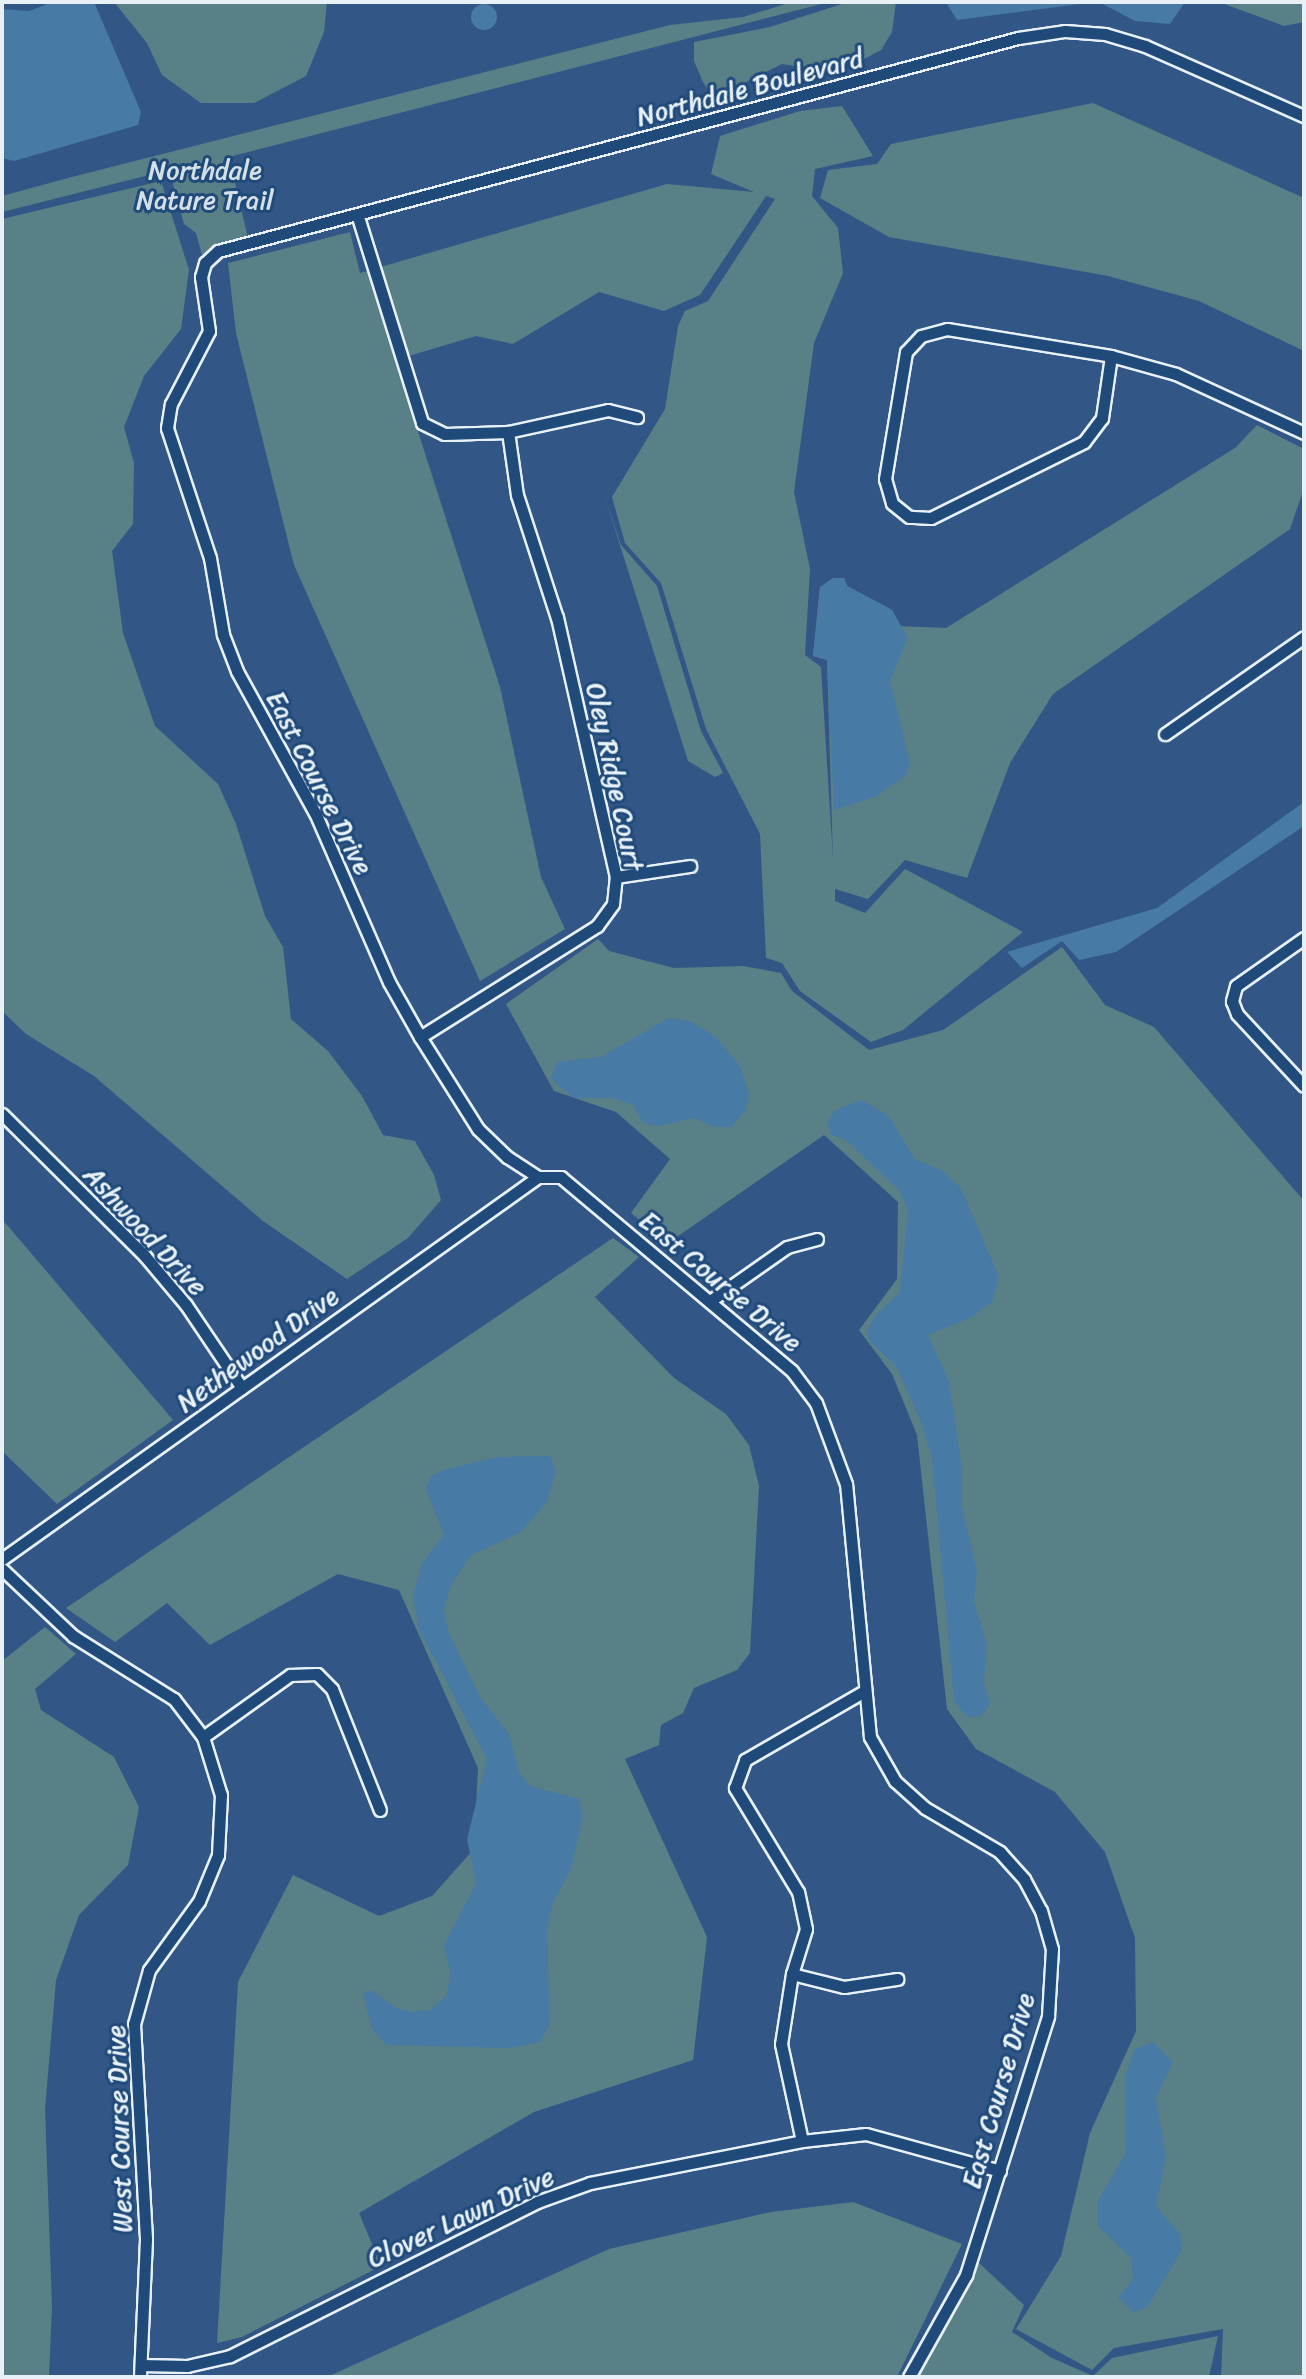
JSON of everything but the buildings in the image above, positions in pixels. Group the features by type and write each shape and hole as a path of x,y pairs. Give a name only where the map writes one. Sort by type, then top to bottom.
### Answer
{"street":[{"name":"Northdale Boulevard","path":"205,263 218,251 358,217 1018,38 1065,31 1105,34 1145,46 1304,116"},
{"path":"358,217 422,423 445,434 508,432 608,410 637,417"},
{"name":"East Course Drive","path":"205,263 201,277 209,331 171,404 167,428 210,558 223,634 237,671 315,813 389,982 478,1129 538,1177 561,1177 792,1371 834,1439 846,1484 863,1692 870,1737 895,1781 925,1808 1000,1852 1024,1879 1041,1911 1052,1949 1053,1988 966,2275 909,2377"},
{"path":"1111,356 1102,418 1084,442 931,518 909,517 892,503 885,479 906,352 921,336 947,329 1111,356 1176,374 1304,433"},
{"name":"Oley Ridge Court","path":"420,1037 597,926 613,904 616,877 557,618 517,495 508,432"},
{"path":"1165,734 1304,637"},
{"path":"616,877 690,866"},
{"path":"1304,938 1236,986 1232,1001 1237,1014 1304,1086"},
{"name":"Ashwood Drive","path":"2,1114 144,1255 186,1305 242,1388"},
{"name":"Nethewood Drive","path":"2,1559 538,1177"},
{"path":"710,1301 787,1247 817,1239"},
{"name":"West Course Drive","path":"2,1569 73,1636 174,1699 203,1737 221,1795 218,1855 199,1901 149,1970 134,2024 146,2239 140,2371"},
{"path":"203,1737 290,1675 317,1674 332,1689 380,1810"},
{"path":"802,2141 781,2044 792,1974 806,1929 798,1892 735,1788 745,1760 863,1692"},
{"path":"792,1974 844,1987 897,1979"},
{"name":"Clover Lawn Drive","path":"140,2371 187,2366 230,2356 537,2202 590,2183 802,2141 866,2134 1000,2171"}],"green space":[{"path":"114,2 327,2 324,32 306,76 254,103 201,103 162,75 147,43"},
{"name":"Northdale Nature Trail","path":"792,2 829,2 229,157 248,238 202,255 196,233 184,224 169,170 2,212 2,196 68,178 670,25 743,17"},
{"path":"848,2 896,2 892,32 881,50 857,63 808,68 782,64 714,98 703,82 694,61 694,42 770,27"},
{"path":"1219,2 1304,2 1304,22 1284,26"},
{"path":"1093,103 1304,198 1304,351 1199,301 1108,276 889,237 820,198 828,170 877,164 891,144"},
{"path":"842,106 873,156 815,169 812,196 838,228 843,273 814,343 794,492 810,569 805,655 821,667 833,859 827,660 813,656 820,587 844,578 847,586 892,610 896,626 946,628 1235,448 1257,425 1304,449 1304,488 1290,529 1053,694 1010,763 967,878 905,860 868,899 835,889 835,901 865,913 905,869 1023,932 903,1030 871,1042 800,991 782,963 766,958 760,834 706,729 661,583 625,543 612,497 665,409 678,326 685,311 708,301 775,199 766,196 700,295 664,311 599,292 513,344 476,336 395,360 500,687 541,877 565,929 480,981 294,565 236,333 228,263 350,232 360,273 667,184 754,192 711,174 720,136 800,111"},
{"path":"161,181 189,270 181,329 144,376 124,427 134,463 133,524 112,551 123,633 155,726 218,784 236,824 265,916 283,947 291,1019 328,1051 362,1096 383,1135 415,1141 434,1175 441,1200 408,1238 347,1279 263,1221 94,1076 26,1034 2,1011 2,219"},
{"path":"604,494 621,545 657,586 701,731 723,773 715,777 688,761"},
{"path":"598,939 609,951 674,968 743,966 781,973 792,991 869,1050 943,1030 1062,947 1105,1005 1154,1027 1304,1201 1304,2377 1221,2377 1223,2329 1114,2348 1092,2370 1016,2329 1061,2256 1090,2133 1136,2031 1135,1938 1105,1852 1055,1792 976,1749 947,1709 917,1435 892,1374 859,1330 897,1279 898,1202 824,1135 668,1243 631,1213 670,1159 616,1112 554,1091 506,1004"},
{"path":"2,1219 173,1420 57,1504 2,1451"},
{"path":"613,1238 639,1257 595,1297 674,1378 726,1414 749,1445 759,1486 750,1653 737,1670 694,1688 683,1713 661,1725 659,1745 625,1759 707,1937 693,2060 534,2112 359,2213 381,2266 242,2337 217,2343 238,1982 293,1875 379,1916 432,1896 474,1849 478,1768 399,1590 338,1574 210,1645 167,1603 115,1642 66,1608"},
{"path":"45,1627 76,1654 35,1689 41,1710 114,1757 139,1807 128,1865 79,1915 56,1980 45,2109 52,2306 49,2377 2,2377 2,1661"},
{"path":"853,2202 962,2244 897,2377 327,2377 609,2249 771,2212"},
{"path":"978,2262 1024,2305 1012,2332 1052,2358 1093,2376 1112,2358 1218,2336 1209,2377 916,2377"}],"water":[{"path":"53,2 94,2 141,112 138,125 14,161 2,158 2,9 29,11"},
{"path":"946,2 1095,2 957,20"},
{"path":"1099,2 1185,2 1170,24 1135,21"},
{"path":"484,4 493,8 497,17 493,26 484,30 475,26 471,17 475,8"},
{"path":"833,578 844,578 847,586 892,610 908,638 890,681 910,763 906,775 877,796 834,810 827,660 813,656 820,587"},
{"path":"1304,802 1304,826 1116,952 1079,960 1062,941 1022,968 1007,952 1157,908"},
{"path":"669,1018 690,1021 716,1037 740,1066 749,1095 745,1111 731,1127 714,1127 694,1118 659,1126 643,1123 633,1105 613,1098 574,1098 551,1079 557,1062 601,1057"},
{"path":"861,1100 888,1115 915,1159 944,1172 961,1188 999,1277 992,1302 972,1317 928,1335 949,1381 962,1469 962,1507 977,1572 974,1601 987,1644 984,1683 990,1704 981,1716 967,1717 954,1701 932,1459 922,1424 896,1366 869,1340 867,1331 874,1317 900,1292 908,1210 899,1190 847,1141 830,1134 828,1122 834,1111"},
{"path":"550,1456 556,1471 547,1502 520,1533 471,1555 451,1585 444,1609 448,1631 480,1697 509,1734 519,1772 530,1786 579,1799 583,1816 571,1869 552,1905 547,1931 550,2024 540,2042 511,2048 387,2045 372,2030 363,1994 371,1990 396,2008 411,2012 430,2010 447,1995 450,1971 444,1945 476,1883 467,1839 487,1759 418,1627 413,1595 422,1563 444,1535 426,1489 430,1477 443,1470 498,1457"},
{"path":"1153,2042 1173,2062 1156,2097 1166,2157 1156,2206 1180,2234 1182,2250 1147,2308 1134,2312 1118,2298 1133,2280 1131,2258 1097,2225 1097,2203 1126,2152 1125,2076 1135,2049"}]}
